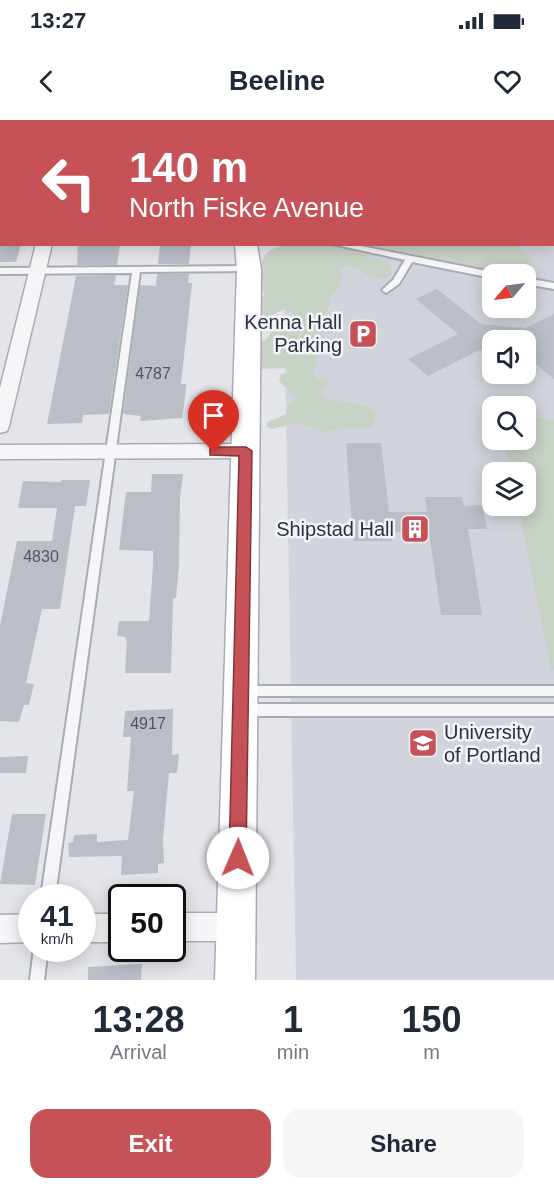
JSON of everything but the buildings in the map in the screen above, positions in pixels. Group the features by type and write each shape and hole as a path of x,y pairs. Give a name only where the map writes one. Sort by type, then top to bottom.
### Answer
{"main road":[{"path":"235,980 246,451 247,257"}],"street":[{"path":"0,426 44,246"},
{"path":"0,453 246,451"},
{"path":"186,927 236,927"},
{"path":"0,929 18,928"}],"lane":[{"path":"345,246 482,273"},
{"path":"0,272 136,271 247,257"},
{"path":"386,290 396,282 409,260"},
{"path":"50,884 136,271"},
{"path":"536,283 554,286"},
{"path":"241,701 554,691"},
{"path":"241,701 554,710"},
{"path":"37,980 39,962"}],"shaded area":[{"name":"University of Portland","path":"283,246 554,246 554,980 296,980"}],"green space":[{"path":"282,246 517,246 529,254 534,262 532,264 482,264 482,268 373,248 365,251 370,259 389,263 392,274 378,279 354,267 339,268 343,275 339,288 331,296 314,373 316,379 326,379 328,382 322,393 325,398 365,406 376,412 373,424 366,429 345,428 325,432 298,423 272,429 267,427 267,422 287,414 288,407 296,398 279,381 281,374 288,372 287,368 259,369 260,342 267,339 271,332 290,326 294,317 292,312 284,309 261,321 259,300 264,296 260,273 263,257 270,250"},
{"path":"536,418 554,420 554,670 551,670 520,516 536,516 536,462 509,462 506,450 536,450"}],"place":[{"name":"Kenna Hall Parking","path":"363,334"},
{"name":"Shipstad Hall","path":"415,529"},
{"name":"University of Portland","path":"423,743"}],"route":[{"path":"214,452 246,451 238,858"}]}
